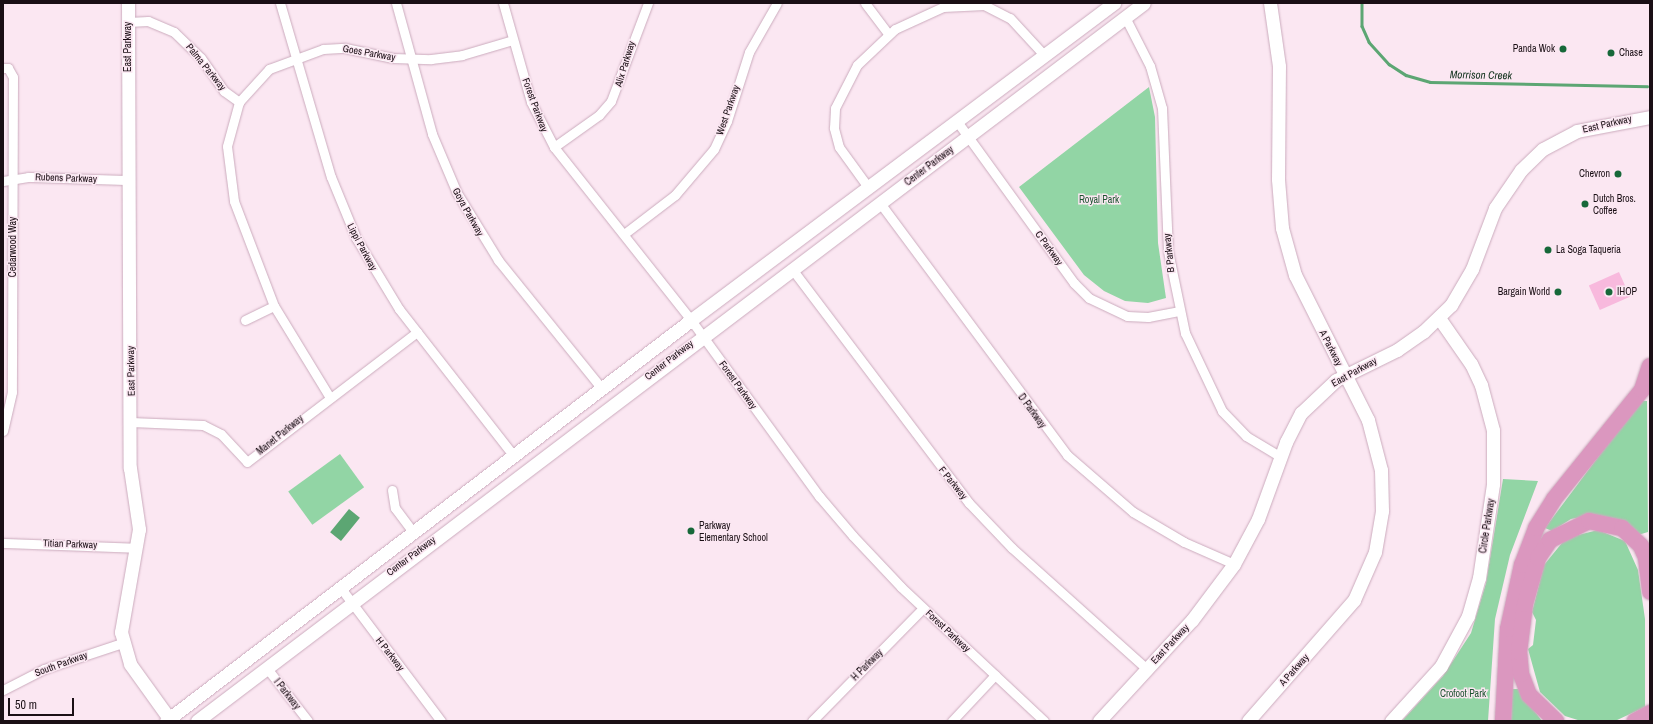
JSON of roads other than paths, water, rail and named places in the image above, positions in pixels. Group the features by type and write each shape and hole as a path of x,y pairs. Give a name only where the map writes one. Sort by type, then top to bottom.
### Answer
{"highway":[{"path":"1503,721 1508,629 1522,565 1536,528 1554,499 1642,390 1650,366"},
{"path":"1556,721 1529,695 1521,674 1519,652 1525,604 1538,558 1550,540 1589,521 1622,528 1641,546 1646,557 1650,592"},
{"path":"1635,721 1650,713"}],"street":[{"name":"East Parkway","path":"128,3 130,468 138,518 137,548 121,614 122,643 130,664 169,720"},
{"name":"Lippi Parkway","path":"280,3 295,56 345,214 372,267 417,332 514,456"},
{"name":"Goya Parkway","path":"396,3 413,60 432,134 472,220 498,260 602,389"},
{"name":"Forest Parkway","path":"503,3 539,122 554,147 691,320 819,496 923,608 1044,721"},
{"name":"Alix Parkway","path":"554,147 599,115 611,101 648,3"},
{"name":"West Parkway","path":"624,234 675,195 714,149 727,121 749,52 777,3"},
{"path":"865,3 888,34"},
{"name":"Center Parkway","path":"169,720 340,587 691,320 1114,3"},
{"name":"Center Parkway","path":"197,721 702,335 968,137 1144,3"},
{"name":"A Parkway","path":"1248,721 1342,617 1359,590 1375,552 1382,512 1381,470 1368,420 1295,275 1282,228 1278,179 1278,66 1270,3"},
{"path":"868,188 839,147 834,118 838,98 851,74 888,34 933,10 964,4 984,5 1010,18 1044,55"},
{"name":"B Parkway","path":"1126,17 1150,66 1162,108 1168,251 1178,311 1194,357 1222,411 1246,436 1281,457"},
{"name":"Palma Parkway","path":"128,22 148,21 174,32 201,58 224,91 239,102"},
{"name":"Goes Parkway","path":"329,396 274,306 244,233 228,174 228,137 239,102 261,75 295,56 345,48 413,60 462,55 513,40"},
{"name":"Cedarwood Way","path":"3,68 8,68 13,77 12,392 3,432"},
{"name":"East Parkway","path":"1099,721 1206,604 1234,564 1258,519 1281,457 1301,413 1318,395 1345,375 1396,350 1439,318 1472,269 1501,196 1534,156 1582,129 1650,117"},
{"name":"C Parkway","path":"956,120 1089,298 1127,316 1148,317 1178,311"},
{"name":"Rubens Parkway","path":"3,181 13,179 129,180"},
{"name":"D Parkway","path":"880,203 1067,455 1133,512 1184,542 1234,564"},
{"name":"F Parkway","path":"792,269 969,503 1012,548 1147,669"},
{"path":"245,320 274,306"},
{"name":"Circle Parkway","path":"1391,721 1440,666 1460,632 1476,591 1485,539 1495,464 1493,430 1481,385 1450,333 1439,318"},
{"name":"Manet Parkway","path":"131,422 203,425 221,434 247,462 329,396 417,332"},
{"name":"Center Parkway","path":"392,490 395,508 413,532"},
{"name":"Titian Parkway","path":"3,543 137,548"},
{"name":"H Parkway","path":"340,587 350,603 441,721"},
{"name":"H Parkway","path":"812,721 923,608"},
{"name":"South Parkway","path":"3,690 44,669 122,643"},
{"name":"I Parkway","path":"266,667 308,721"},
{"path":"952,721 995,675"}],"waterway":[{"name":"Morrison Creek","path":"1362,3 1362,26 1369,42 1389,64 1406,75 1430,82 1647,86"}],"place":[{"name":"Panda Wok","path":"1563,49"},
{"name":"Chase","path":"1611,53"},
{"name":"Chevron","path":"1618,174"},
{"name":"Dutch Bros. Coffee","path":"1585,204"},
{"name":"La Soga Taqueria","path":"1548,250"},
{"name":"Bargain World","path":"1558,292"},
{"name":"IHOP","path":"1609,292"},
{"name":"Parkway Elementary School","path":"691,531"}],"park label":[{"name":"Royal Park","path":"1099,200"},
{"name":"Crofoot Park","path":"1463,694"}]}
